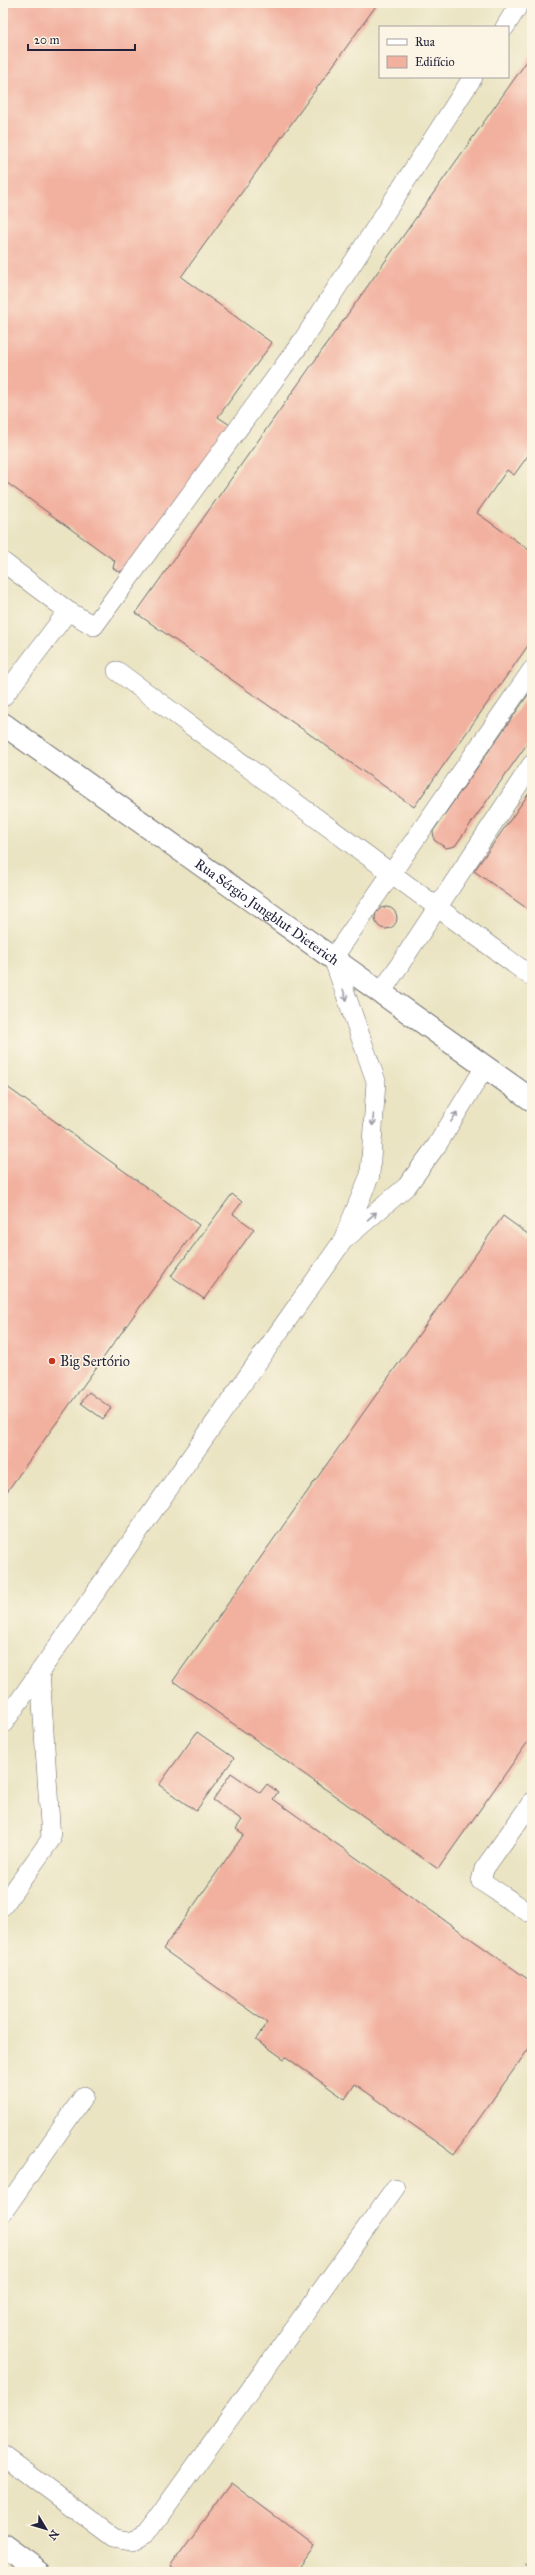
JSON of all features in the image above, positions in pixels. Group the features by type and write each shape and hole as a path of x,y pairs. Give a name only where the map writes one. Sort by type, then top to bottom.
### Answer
{"street":[{"name":"Rua Sérgio Jungblut Dieterich","path":"3,724 532,1100"},
{"path":"3,2545 40,2572"}],"lane":[{"path":"506,26 520,3"},
{"path":"3,562 68,611 94,626 303,340 472,78"},
{"path":"3,697 68,611"},
{"path":"3,1724 342,1242 370,1174 376,1082 332,958 532,670"},
{"path":"117,671 532,976"},
{"path":"381,993 532,764"},
{"path":"342,1242 406,1186 438,1145 485,1067"},
{"path":"3,1906 51,1839 40,1671"},
{"path":"532,1802 484,1869 481,1881 528,1912 532,1911"},
{"path":"3,2212 84,2096"},
{"path":"3,2455 114,2538 133,2541 147,2533 395,2188"}],"path":[{"path":"517,2572 532,2559"}],"building":[{"path":"3,3 378,3 181,277 272,343 218,417 230,425 127,569 119,572 113,568 115,561 3,480"},
{"path":"532,54 532,450 514,475 507,470 477,513 532,552 532,640 414,807 136,613"},
{"path":"532,689 532,737 455,846 446,848 434,840 433,831"},
{"path":"532,789 532,912 474,871"},
{"path":"382,907 390,907 397,914 397,922 390,929 382,929 375,922 375,914"},
{"name":"Big Sertório","path":"3,1084 199,1225 3,1497"},
{"path":"232,1194 242,1202 233,1214 254,1229 204,1299 171,1276"},
{"path":"503,1216 532,1237 532,1736 438,1869 173,1681"},
{"path":"89,1392 111,1408 103,1419 81,1403"},
{"path":"197,1732 234,1758 196,1811 159,1785"},
{"path":"231,1773 260,1793 267,1784 278,1792 273,1799 532,1982 532,2044 454,2154 355,2084 345,2099 286,2057 284,2059 256,2039 267,2023 163,1949 244,1834 236,1829 242,1820 213,1800"},
{"path":"231,2483 314,2545 294,2572 176,2572 169,2567"}],"place":[{"name":"Big Sertório","path":"52,1361"}]}
